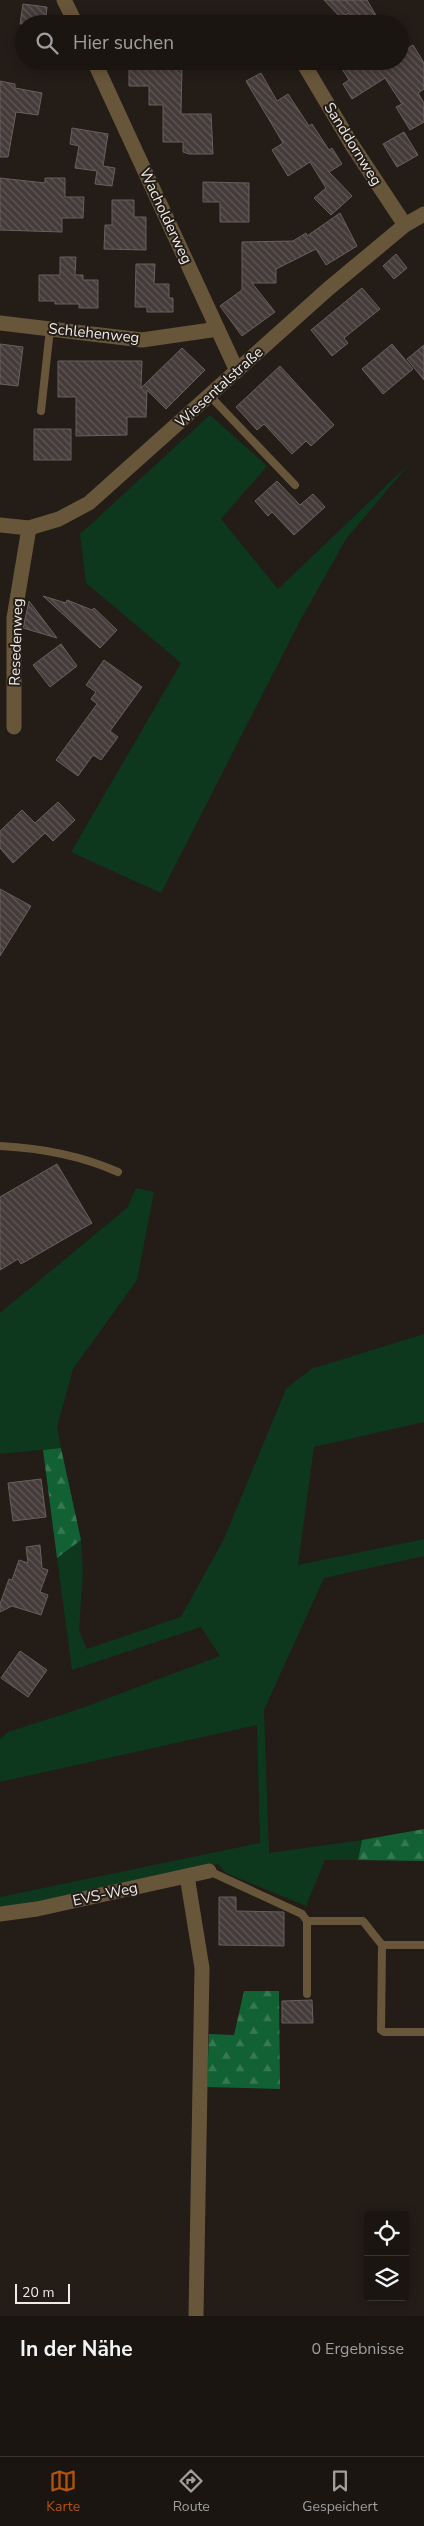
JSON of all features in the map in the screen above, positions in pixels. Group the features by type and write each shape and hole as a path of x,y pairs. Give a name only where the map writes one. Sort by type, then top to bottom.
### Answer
{"street":[{"path":"64,0 72,15"},
{"name":"Wacholderweg","path":"98,70 237,371"},
{"name":"Sanddornweg","path":"307,70 352,145 405,225"},
{"name":"Wiesentalstraße","path":"0,525 29,528 59,519 89,503 328,288 405,225 424,214"},
{"name":"Schlehenweg","path":"0,323 142,340 218,329"},
{"name":"Resedenweg","path":"14,727 14,618 29,528"},
{"name":"EVS-Weg","path":"0,1914 37,1909 209,1872"},
{"path":"187,1876 202,1968 196,2316"}],"lane":[{"path":"41,410 50,329"},
{"path":"209,395 296,485"},
{"path":"0,1146 33,1148 105,1166 118,1172"},
{"path":"209,1872 302,1914 307,1921 307,1994"},
{"path":"307,1921 363,1921 382,1945 381,2030 384,2032 424,2032"},
{"path":"382,1945 424,1945"}],"green space":[{"path":"210,415 267,466 221,519 278,589 409,464 346,539 301,619 161,893 71,852 181,663 86,583 80,534"},
{"path":"136,1188 154,1192 137,1280 73,1369 57,1427 61,1448 0,1454 0,1313 127,1208"},
{"path":"424,1334 424,1422 314,1447 298,1565 424,1539 424,1556 324,1578 264,1710 269,1853 362,1840 358,1860 325,1860 306,1906 226,1873 218,1864 21,1906 0,1906 0,1897 260,1843 257,1725 0,1782 0,1739 8,1732 82,1708 220,1656 201,1627 72,1670 57,1558 81,1540 83,1573 79,1631 87,1649 181,1617 224,1539 286,1389 311,1369"},
{"path":"61,1448 81,1540 57,1558 43,1450"},
{"path":"424,1829 424,1861 358,1860 362,1840"},
{"path":"244,1991 279,1991 280,2089 207,2087 209,2034 234,2035"}],"building":[{"path":"324,0 367,0 376,15 349,15 348,13 346,15 338,15"},
{"path":"23,4 47,7 46,15 21,15"},
{"path":"413,45 424,63 424,89 418,93 424,103 424,122 410,130 396,107 402,104 385,78 352,99 343,84 349,80 343,70 409,70 409,47"},
{"path":"129,70 182,70 181,114 211,114 213,154 189,154 183,152 183,142 163,142 163,105 149,105 149,86 129,86"},
{"path":"261,73 277,101 288,94 309,126 312,124 329,150 332,148 342,164 329,172 352,196 331,215 314,198 326,188 310,162 288,176 272,150 283,143 246,81"},
{"path":"0,81 15,84 15,88 42,93 38,115 16,112 8,157 0,157"},
{"path":"72,128 108,134 103,166 115,168 112,186 95,184 97,171 75,168 79,146 70,144"},
{"path":"404,132 418,155 397,167 383,144"},
{"path":"0,178 45,183 45,178 65,178 65,197 84,197 83,218 62,218 62,232 0,230"},
{"path":"203,182 249,183 249,222 220,222 220,202 203,202"},
{"path":"112,200 134,200 134,217 146,217 146,250 104,249 105,225 112,225"},
{"path":"340,213 357,246 326,265 316,249 276,269 276,283 252,283 275,312 242,336 220,306 242,290 242,242 293,241 306,233 307,236"},
{"path":"396,254 407,268 394,279 383,266"},
{"path":"60,257 76,257 75,275 83,275 83,280 98,280 98,308 79,308 79,304 55,304 55,301 39,301 39,275 60,275"},
{"path":"136,264 155,264 154,284 169,284 169,298 173,298 173,312 147,312 147,307 135,307"},
{"path":"362,288 380,309 344,338 348,343 332,356 311,330"},
{"path":"0,344 23,347 18,386 0,384"},
{"path":"392,344 413,369 383,394 362,369"},
{"path":"424,345 424,380 407,359"},
{"path":"182,348 205,370 166,409 147,390 146,417 127,417 127,435 76,436 76,397 58,397 58,361 142,361 141,388"},
{"path":"280,366 334,425 311,446 306,441 292,454 264,424 257,430 236,407"},
{"path":"34,429 71,429 71,460 34,460"},
{"path":"277,481 300,505 313,494 325,507 294,535 272,512 268,516 255,501"},
{"path":"43,596 66,603 67,600 92,610 94,608 117,630 100,648"},
{"path":"29,601 57,638 23,628"},
{"path":"61,644 77,666 50,687 33,665"},
{"path":"104,660 142,687 110,731 118,737 101,760 93,755 78,776 56,760 97,704 91,699 96,692 86,685"},
{"path":"58,802 75,820 53,841 45,833 13,863 0,848 0,831 22,810 35,823"},
{"path":"0,889 31,906 0,956"},
{"path":"57,1164 92,1223 21,1264 18,1259 0,1270 0,1197"},
{"path":"41,1479 46,1517 13,1521 8,1483"},
{"path":"40,1545 42,1568 48,1570 40,1592 48,1595 41,1615 12,1606 0,1612 0,1604 9,1579 12,1580 19,1560 28,1563 26,1547"},
{"path":"20,1651 47,1670 28,1697 1,1678"},
{"path":"219,1897 236,1897 236,1911 284,1912 284,1946 219,1945"},
{"path":"312,2000 313,2023 282,2023 282,2001"}]}
